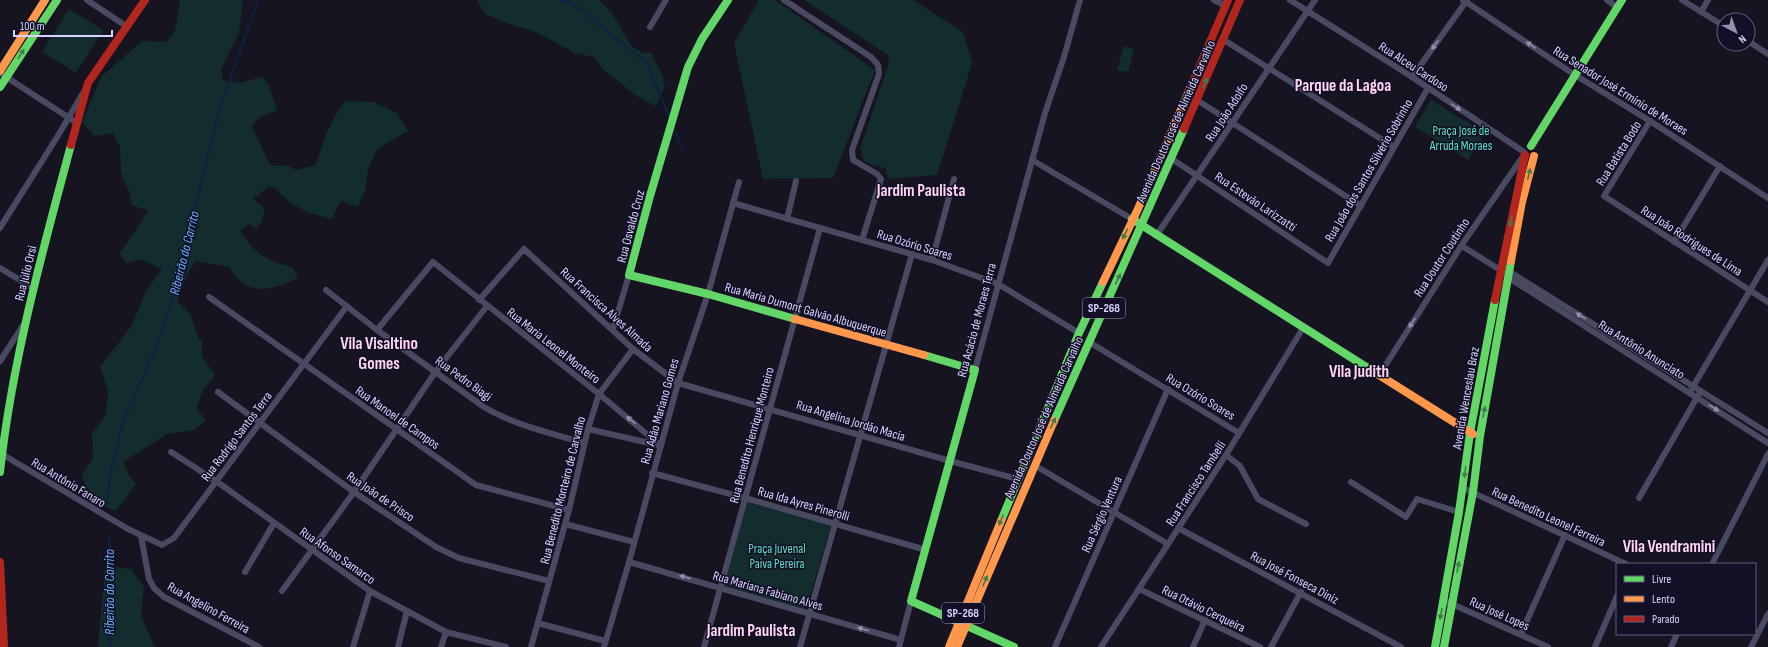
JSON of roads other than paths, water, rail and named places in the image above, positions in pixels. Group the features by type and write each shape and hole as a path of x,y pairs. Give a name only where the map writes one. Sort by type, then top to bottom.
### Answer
{"main road":[{"path":"0,87 2,74 46,0"},
{"path":"2,74 57,0"},
{"name":"Rua Júlio Orsi","path":"0,472 5,426 27,320 32,288 88,84 145,0"},
{"name":"Rua Osvaldo Cruz","path":"629,274 669,129 688,67 702,39 728,0"},
{"name":"Avenida Doutor José de Almeida Carvalho","path":"949,647 963,624 1142,227 1240,0"},
{"name":"Avenida Doutor José de Almeida Carvalho","path":"957,647 963,624 1018,479 1079,333 1137,211 1227,3"},
{"name":"Rua Doutor Coutinho","path":"1528,153 1620,4"},
{"name":"Avenida Wenceslau Braz","path":"1444,647 1447,601 1470,433 1484,355 1506,273 1522,202 1528,153"},
{"path":"1132,219 1156,236 1303,328 1380,374 1470,433 1480,436"},
{"name":"Avenida Wenceslau Braz","path":"1435,647 1473,492 1480,436 1494,357 1506,273"},
{"name":"Rua Maria Dumont Galvão Albuquerque","path":"629,274 795,318 975,370"},
{"path":"1484,355 1494,357"},
{"name":"Rua Acácio de Moraes Terra","path":"912,601 975,370"},
{"path":"0,562 3,641"},
{"path":"912,601 1014,647"}],"street":[{"path":"87,0 126,26"},
{"path":"650,27 666,0"},
{"path":"784,0 871,57 878,65 879,74 852,150 853,160 877,174 881,180 862,240"},
{"name":"Rua Acácio de Moraes Terra","path":"975,370 1045,113 1070,38 1080,0"},
{"path":"1214,0 1227,3"},
{"name":"Rua Alceu Cardoso","path":"1290,0 1412,77 1528,153"},
{"name":"Rua João Adolfo","path":"1156,236 1315,0"},
{"path":"1606,0 1620,4"},
{"path":"1682,0 1716,21"},
{"path":"1701,12 1708,0"},
{"path":"1412,77 1465,1"},
{"name":"Rua Senador José Ermínio de Moraes","path":"1465,1 1575,75 1650,121 1768,198"},
{"path":"1224,40 1394,147"},
{"path":"1756,46 1766,53 1768,45"},
{"path":"2,74 77,122"},
{"path":"0,228 59,134 88,84"},
{"name":"Rua João dos Santos Silvério Sobrinho","path":"1328,263 1428,88"},
{"path":"1197,100 1361,206"},
{"name":"Rua Batista Bodo","path":"1604,196 1650,121"},
{"path":"59,134 65,129 75,131"},
{"name":"Rua Doutor Coutinho","path":"1380,374 1462,246 1528,153"},
{"name":"Rua Estevão Larizzatti","path":"1172,158 1328,263"},
{"path":"1032,160 1132,219"},
{"path":"1674,242 1720,166"},
{"path":"932,260 954,178"},
{"path":"787,219 796,181"},
{"name":"Rua Adão Mariano Gomes","path":"605,644 678,382 708,294 739,182"},
{"name":"Rua João Rodrigues de Lima","path":"1604,196 1768,302"},
{"name":"Rua Ozório Soares","path":"733,203 932,260 998,284 1079,333"},
{"name":"Rua Benedito Henrique Monteiro","path":"704,647 820,228"},
{"name":"Rua Antônio Anunciato","path":"1462,246 1618,343 1690,393 1768,442"},
{"name":"Rua Francisca Alves Almada","path":"479,300 524,249 613,329 633,349 678,382"},
{"path":"800,647 912,254"},
{"path":"1690,393 1768,260"},
{"name":"Rua Maria Leonel Monteiro","path":"378,330 433,262 599,394 660,446"},
{"path":"0,268 32,288"},
{"name":"Rua Osvaldo Cruz","path":"613,329 629,274"},
{"name":"Rua Pedro Biagi","path":"326,290 378,330 484,407 498,415 584,443"},
{"name":"Rua Manoel de Campos","path":"209,297 476,485 569,510"},
{"name":"Rua Rodrigo Santos Terra","path":"128,529 162,544 174,538 347,306"},
{"path":"282,591 354,492 436,371 487,306"},
{"path":"0,361 27,320"},
{"name":"Rua Francisco Tambelli","path":"1101,647 1226,455 1303,328"},
{"name":"Rua Ozório Soares","path":"1089,342 1239,433"},
{"name":"Rua Antônio Anunciato","path":"1618,343 1693,386 1768,433"},
{"name":"Rua Benedito Monteiro de Carvalho","path":"531,647 569,510 584,443 599,394 633,349"},
{"name":"Rua Angelina Jordão Macia","path":"678,382 950,461 1018,479"},
{"name":"Rua Sérgio Ventura","path":"1055,647 1168,389"},
{"path":"1639,498 1701,391"},
{"name":"Rua João de Prisco","path":"218,392 354,492 436,547 459,558 549,581"},
{"path":"588,429 660,446"},
{"path":"638,440 643,431"},
{"name":"Rua Afonso Samarco","path":"171,452 216,481 370,591 446,632 506,647"},
{"name":"Rua Antônio Fanaro","path":"1,454 128,529"},
{"path":"1713,563 1768,454"},
{"path":"1226,455 1240,466 1258,499 1306,524"},
{"path":"1034,465 1168,544"},
{"name":"Rua Ida Ayres Pinerolli","path":"652,473 926,550"},
{"path":"1351,482 1406,517 1417,499 1460,512"},
{"name":"Rua Benedito Leonel Ferreira","path":"1463,488 1624,563"},
{"path":"245,572 274,523"},
{"path":"565,524 634,542"},
{"name":"Rua José Fonseca Diniz","path":"1178,528 1301,592 1401,647"},
{"path":"1520,634 1565,535"},
{"name":"Rua Angelino Ferreira","path":"141,536 149,579 154,588 164,597 259,647"},
{"name":"Rua Mariana Fabiano Alves","path":"629,562 901,640"},
{"name":"Rua Otávio Cerqueira","path":"1139,589 1260,647"},
{"path":"353,647 370,591"},
{"path":"1271,647 1301,592"},
{"path":"1595,647 1616,598"},
{"name":"Rua Acácio de Moraes Terra","path":"899,647 912,601"},
{"name":"Rua José Lopes","path":"1447,601 1548,647"},
{"path":"398,647 407,611"},
{"path":"1753,646 1768,614"},
{"path":"1193,647 1205,620"},
{"path":"538,623 605,644"},
{"path":"441,647 446,632"},
{"path":"1671,647 1677,635"}],"waterway":[{"name":"Ribeirão do Carrito","path":"107,503 111,471 123,421 154,353 174,295 218,114 258,0"},
{"path":"559,0 572,3 647,63 669,117"},
{"path":"675,131 683,150"},
{"name":"Ribeirão do Carrito","path":"109,536 110,580 107,624 109,639 112,647"}],"district":[{"name":"Parque da Lagoa","path":"1343,85"},
{"name":"Jardim Paulista","path":"921,190"},
{"name":"Vila Visaltino Gomes","path":"379,353"},
{"name":"Vila Judith","path":"1359,371"},
{"name":"Vila Vendramini","path":"1669,546"},
{"name":"Jardim Paulista","path":"751,630"}],"park label":[{"name":"Praça José de Arruda Moraes","path":"1461,138"},
{"name":"Praça Juvenal Paiva Pereira","path":"777,556"}]}
